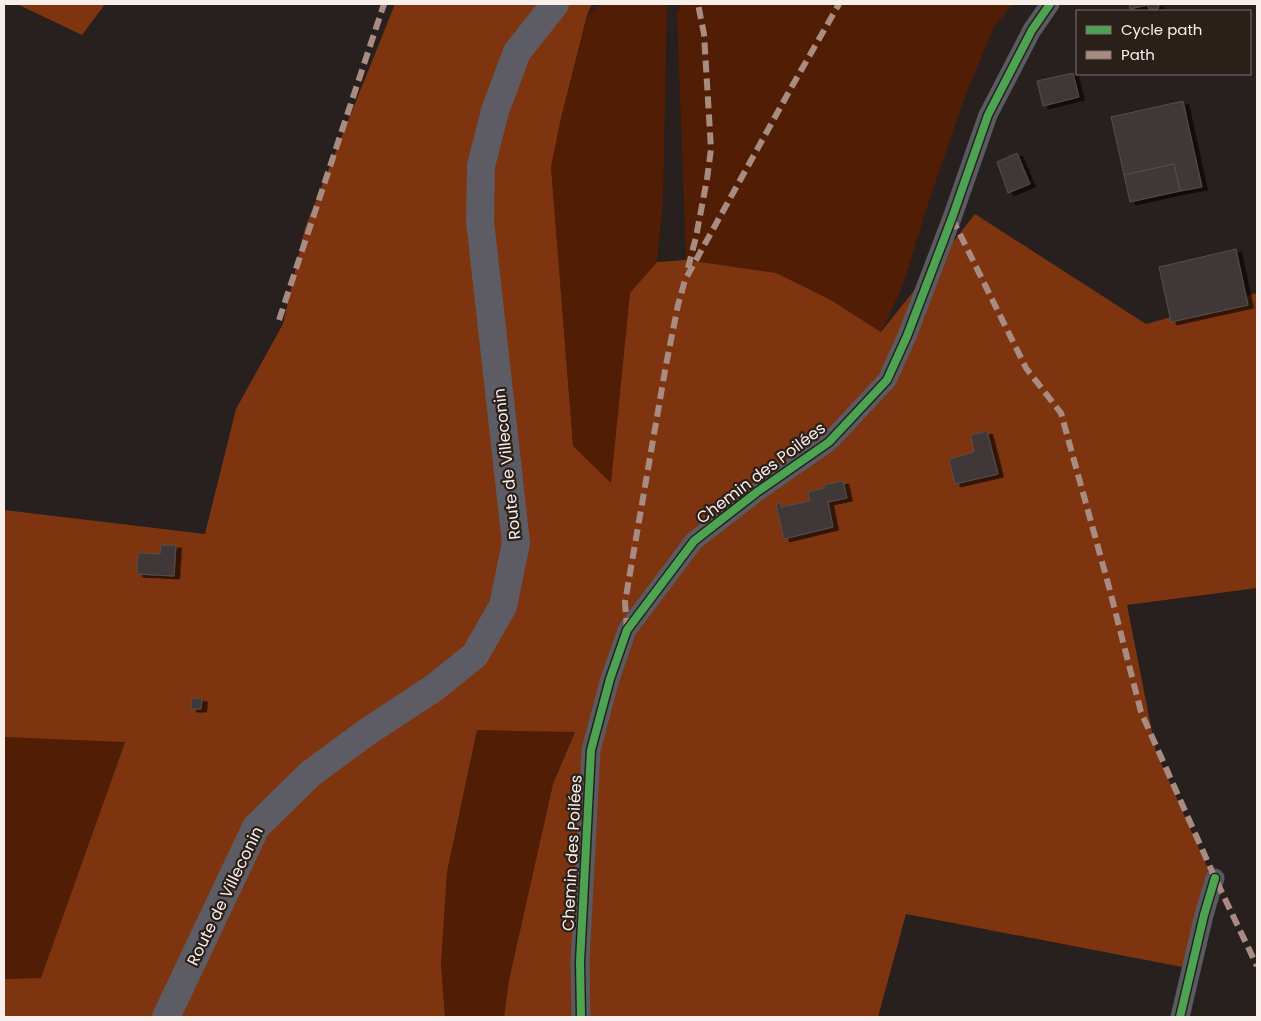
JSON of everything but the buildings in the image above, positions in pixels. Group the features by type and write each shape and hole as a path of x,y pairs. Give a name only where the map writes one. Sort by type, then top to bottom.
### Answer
{"main road":[{"name":"Route de Villeconin","path":"166,1017 256,827 310,774 367,732 434,688 474,655 503,606 516,543 480,221 481,166 495,111 518,52 554,4"}],"street":[{"name":"Chemin des Poilées","path":"581,1017 580,962 592,750 610,678 627,630 694,541 757,492 829,442 887,380 910,327 988,115 1032,30 1050,4"},
{"path":"1180,1017 1204,915 1215,878"}],"shaded area":[{"path":"17,4 105,4 82,35"},
{"path":"395,4 592,4 587,15 561,118 551,167 573,446 611,483 630,293 657,262 686,260 776,273 829,299 881,332 975,214 1146,324 1257,293 1257,588 1127,605 1156,752 1212,878 1188,968 906,914 878,1017 504,1017 509,980 553,784 575,732 477,730 447,872 441,964 445,1017 4,1017 4,979 41,978 125,742 4,737 4,510 205,534 236,409 283,324 305,228"},
{"path":"602,4 667,4 663,202 657,262 630,293 611,483 573,446 551,167 561,118 587,15"},
{"path":"681,4 1013,4 994,27 964,99 926,210 903,285 881,332 829,299 776,273 686,260 677,13"},
{"path":"477,730 575,731 553,784 509,980 504,1017 445,1017 441,964 447,872"},
{"path":"4,737 125,741 41,978 4,979"}],"marked path":[{"path":"279,320 384,4"},
{"path":"688,268 696,237 711,149 704,34 698,4"},
{"path":"627,630 625,602 666,365 685,280 839,4"},
{"path":"952,218 1026,368 1061,413 1141,712 1215,878 1257,966"}],"cycle path":[{"path":"581,1017 580,962 591,750 610,679 627,630 694,541 757,492 829,442 887,380 907,336 952,218 988,115 1032,30 1050,4"},
{"path":"1180,1017 1204,915 1215,878"}]}
